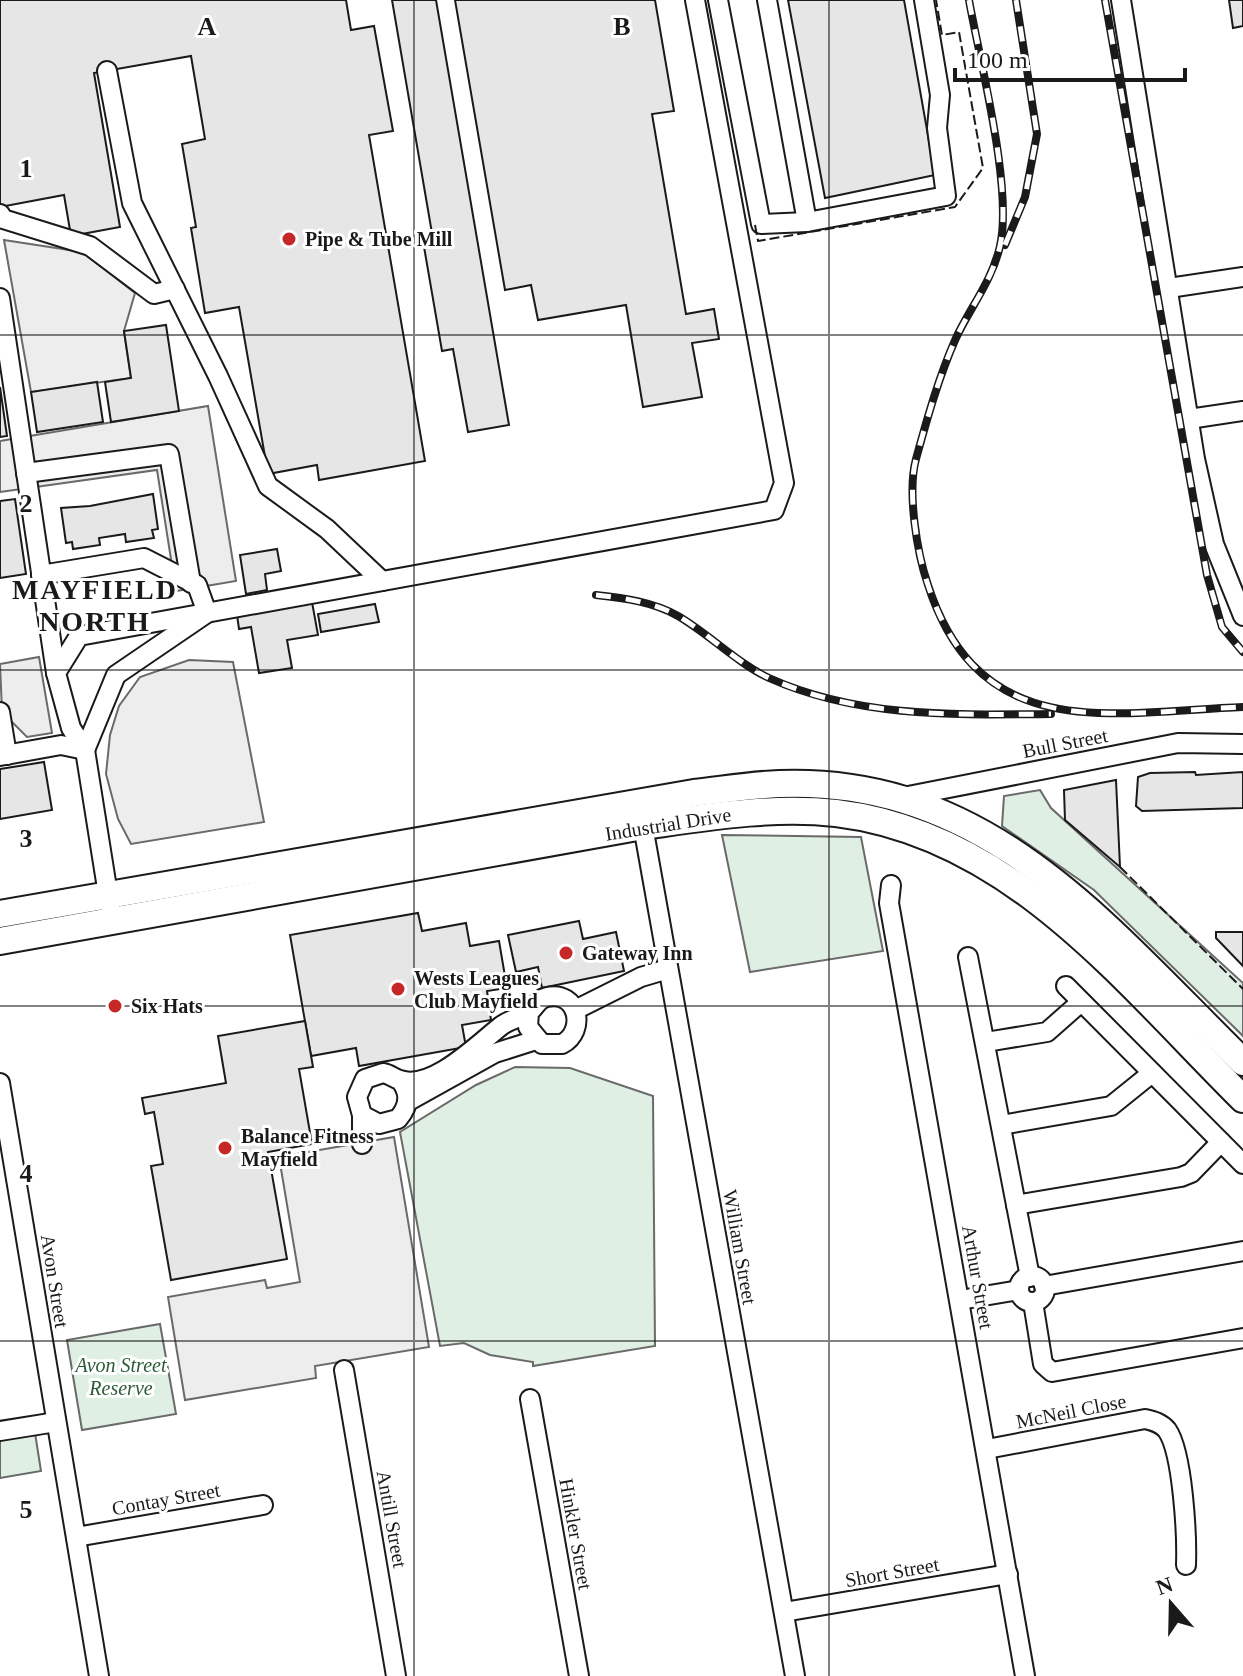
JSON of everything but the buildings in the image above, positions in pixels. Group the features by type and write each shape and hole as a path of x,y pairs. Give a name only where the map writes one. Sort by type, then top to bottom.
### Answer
{"highway":[{"name":"Industrial Drive","path":"0,941 643,826 753,800 779,784 841,787 896,798 971,826 1018,852 1062,884 1243,1062"},
{"name":"Industrial Drive","path":"0,914 678,795 753,800 890,824 966,852 1014,881 1056,914 1243,1099"}],"street":[{"path":"56,673 79,636 774,510 784,483 695,0"},
{"path":"718,0 761,224 807,222 946,196 937,128 940,95 924,0"},
{"path":"767,0 807,222"},
{"path":"1121,0 1189,419 1214,544 1243,616"},
{"path":"107,71 132,203 268,486 327,529 382,581"},
{"path":"0,214 3,219 90,246 154,294 175,289"},
{"path":"1169,288 1243,277"},
{"path":"0,298 56,673 71,728 85,750 113,922"},
{"path":"1189,419 1243,411"},
{"path":"26,473 169,454 191,583"},
{"path":"41,575 144,558 197,585 207,613"},
{"path":"85,750 116,675 207,613"},
{"path":"0,712 3,755 61,745 85,750"},
{"name":"Bull Street","path":"896,798 1178,743 1243,744"},
{"name":"William Street","path":"643,826 795,1676"},
{"name":"Arthur Street","path":"891,885 889,903 1025,1676"},
{"path":"968,957 1032,1289 1043,1364 1052,1372 1243,1338"},
{"path":"575,1010 641,977 668,969"},
{"path":"1066,986 1243,1164"},
{"path":"400,1080 407,1090 407,1102 398,1119 370,1131 357,1097 365,1079 383,1073 400,1080 432,1076 456,1062 514,1017 529,1012 539,1000 554,996 565,999 575,1010 576,1030 568,1041 548,1046 536,1040 528,1027 529,1012"},
{"path":"986,1042 1047,1032 1081,1002"},
{"path":"407,1102 495,1053 536,1040"},
{"path":"1001,1125 1111,1106 1152,1073"},
{"name":"Avon Street","path":"0,1083 99,1676"},
{"path":"1016,1205 1181,1177 1191,1173 1221,1142"},
{"path":"960,1300 1243,1251"},
{"name":"Antill Street","path":"344,1370 396,1676"},
{"name":"Hinkler Street","path":"530,1399 579,1676"},
{"name":"McNeil Close","path":"987,1449 1145,1419 1163,1426 1172,1440 1187,1527 1186,1565"},
{"path":"0,1431 56,1422"},
{"name":"Contay Street","path":"76,1537 263,1505"},
{"name":"Short Street","path":"784,1612 1008,1574"}],"green space":[{"path":"1040,790 1051,808 1243,983 1243,1036 1094,890 1002,826 1004,796"},
{"path":"722,835 861,837 883,951 750,972"},
{"path":"515,1067 570,1068 653,1096 655,1346 533,1366 533,1362 490,1355 464,1343 440,1346 400,1132 476,1085"},
{"name":"Avon Street Reserve","path":"160,1324 176,1414 82,1430 67,1340"},
{"path":"35,1433 41,1471 0,1478 0,1439"}],"shaded area":[{"path":"4,240 82,252 135,293 124,331 131,378 31,392"},
{"path":"208,406 236,581 176,591 157,470 0,492 0,441"},
{"path":"39,657 52,733 27,737 2,712 0,664"},
{"path":"189,660 233,662 264,822 131,844 118,819 106,774 110,735 119,706 140,677"},
{"path":"394,1137 429,1347 315,1366 316,1378 185,1400 168,1297 265,1280 267,1288 300,1282 279,1157"}],"railway":[{"path":"969,0 999,159 1003,221 996,259 950,352 913,473 914,522 928,585 951,637 981,673 1016,696 1056,708 1099,713 1243,707"},
{"path":"1005,245 1025,197 1037,134 1016,0"},
{"path":"1105,0 1207,575 1222,627 1243,652"},
{"path":"596,595 638,601 669,611 757,672 837,701 943,714 1051,714"}],"fence":[{"path":"755,225 758,241 955,207 983,168 959,32 942,35 936,0"},
{"path":"1120,867 1243,989"}],"place":[{"name":"Pipe & Tube Mill","path":"289,239"},
{"name":"Gateway Inn","path":"566,953"},
{"name":"Wests Leagues Club Mayfield","path":"398,989"},
{"name":"Six Hats","path":"115,1006"},
{"name":"Balance Fitness Mayfield","path":"225,1148"}],"district":[{"name":"MAYFIELD NORTH","path":"95,605"}]}
